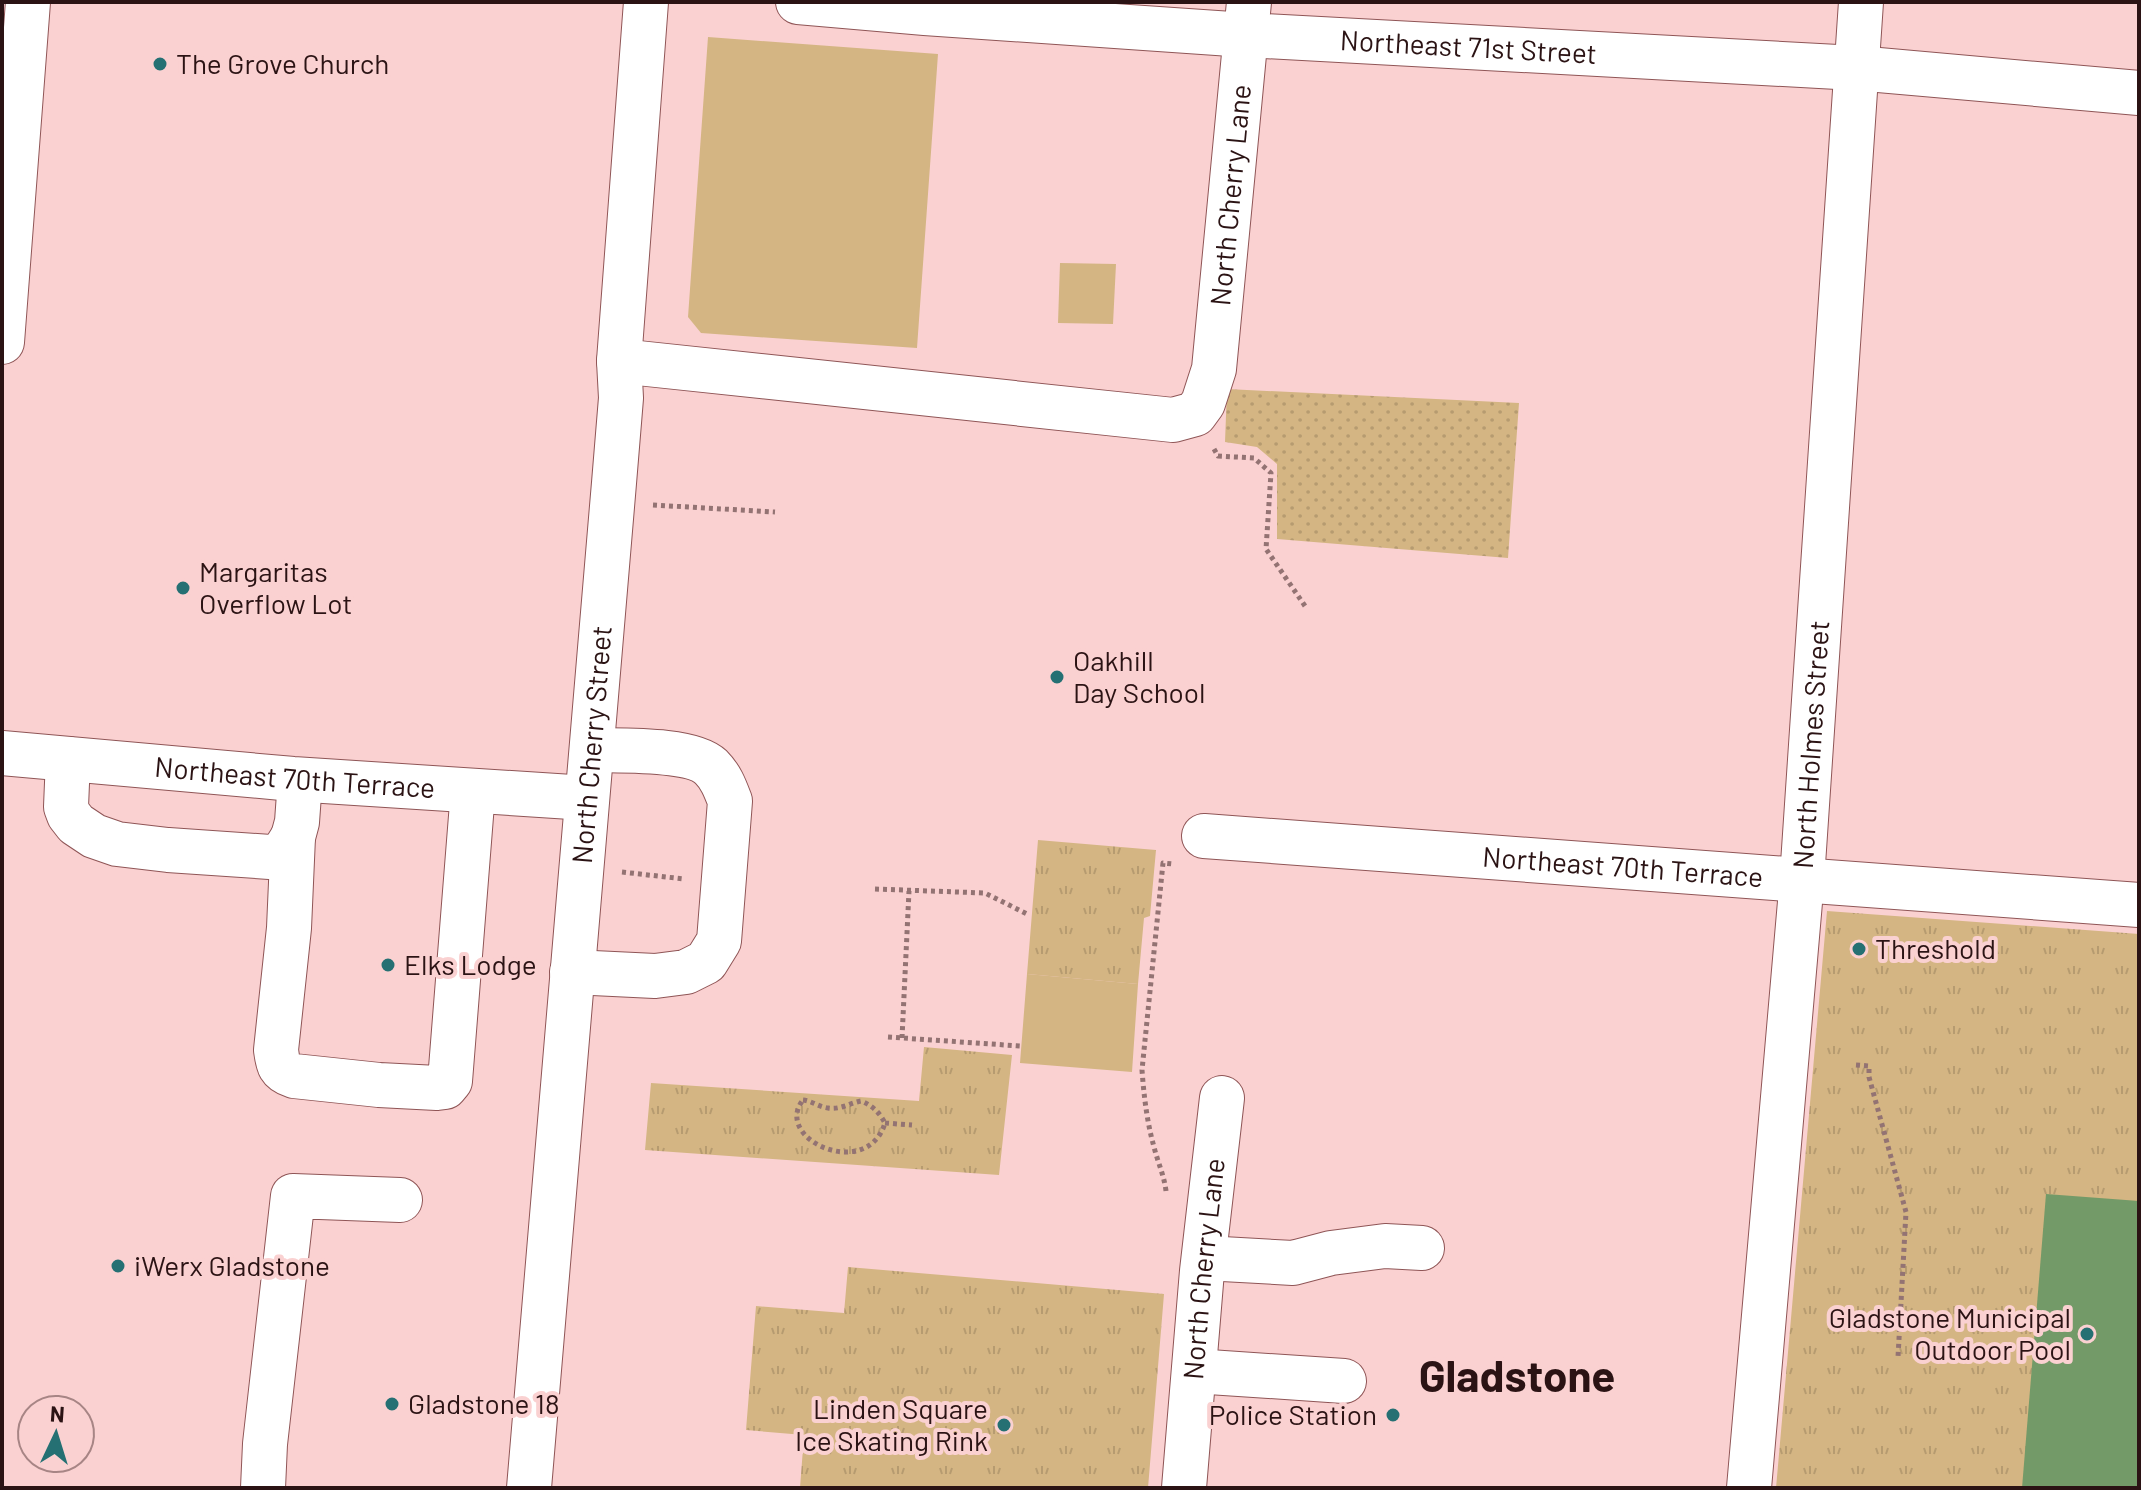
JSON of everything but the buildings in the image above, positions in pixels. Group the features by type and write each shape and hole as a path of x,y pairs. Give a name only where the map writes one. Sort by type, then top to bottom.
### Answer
{"street":[{"path":"2,342 28,2"},
{"name":"North Cherry Street","path":"529,1488 613,502 621,398 619,361 646,2"},
{"name":"Northeast 71st Street","path":"798,2 925,13 1247,18 2139,93"},
{"name":"North Holmes Street","path":"1749,1488 1802,879 1861,2"},
{"name":"North Cherry Lane","path":"1202,400 1214,369 1247,18"},
{"path":"619,361 1173,420 1202,400"},
{"path":"572,972 655,976 686,972 706,962 719,941 730,801 723,781 709,765 679,754 592,750"},
{"name":"Northeast 70th Terrace","path":"2,753 300,780 587,798"},
{"path":"68,759 66,807 69,815 94,836 117,844 270,857 283,853 293,837"},
{"path":"300,780 276,1050 278,1066 284,1073 294,1076 379,1085 437,1088 445,1087 450,1081 473,791"},
{"name":"Northeast 70th Terrace","path":"1204,836 2139,905"},
{"name":"North Cherry Lane","path":"1184,1488 1222,1098"},
{"path":"263,1488 265,1444 293,1196 400,1200"},
{"path":"1204,1258 1293,1263 1331,1253 1385,1246 1422,1248"},
{"path":"1194,1371 1344,1381"}],"path":[{"path":"1202,400 1218,456 1254,458 1271,473 1266,549 1305,606"},
{"path":"613,502 775,512"},
{"path":"1166,1199 1164,1175 1155,1152 1144,1104 1142,1070 1148,1003 1163,863 1201,867 1204,836"},
{"path":"617,871 724,883"},
{"path":"875,889 985,893 1027,914"},
{"path":"902,1038 909,891"},
{"path":"888,1037 1020,1046"},
{"path":"1856,1065 1869,1066 1869,1077 1906,1212 1898,1357"},
{"path":"803,1100 829,1109 861,1101 872,1106 885,1123 882,1133 868,1147 848,1153 817,1144 804,1135 796,1118 803,1100"},
{"path":"885,1123 912,1125"}],"green space":[{"path":"708,37 938,54 917,348 701,333 688,317"},
{"path":"1060,263 1116,264 1113,324 1058,323"},
{"path":"1227,389 1519,403 1508,558 1277,539 1277,464 1257,447 1225,442"},
{"path":"1038,840 1156,850 1150,916 1144,918 1138,984 1027,974"},
{"path":"1827,911 2139,934 2139,1488 1776,1488"},
{"path":"1027,974 1138,984 1132,1072 1020,1063"},
{"path":"924,1047 1012,1055 999,1175 645,1150 651,1083 919,1101"},
{"path":"848,1267 1164,1294 1148,1488 800,1488 804,1435 746,1430 756,1306 844,1313"}],"shaded area":[{"name":"Gladstone Municipal Outdoor Pool","path":"2046,1194 2139,1201 2137,1488 2022,1488"}],"place":[{"name":"The Grove Church","path":"160,64"},
{"name":"Margaritas Overflow Lot","path":"183,588"},
{"name":"Oakhill Day School","path":"1057,677"},
{"name":"Threshold","path":"1859,949"},
{"name":"Elks Lodge","path":"388,965"},
{"name":"iWerx Gladstone","path":"118,1266"},
{"name":"Gladstone Municipal Outdoor Pool","path":"2087,1334"},
{"name":"Gladstone 18","path":"392,1404"},
{"name":"Police Station","path":"1393,1415"},
{"name":"Linden Square Ice Skating Rink","path":"1004,1425"}],"district":[{"name":"Gladstone","path":"1517,1377"}]}
